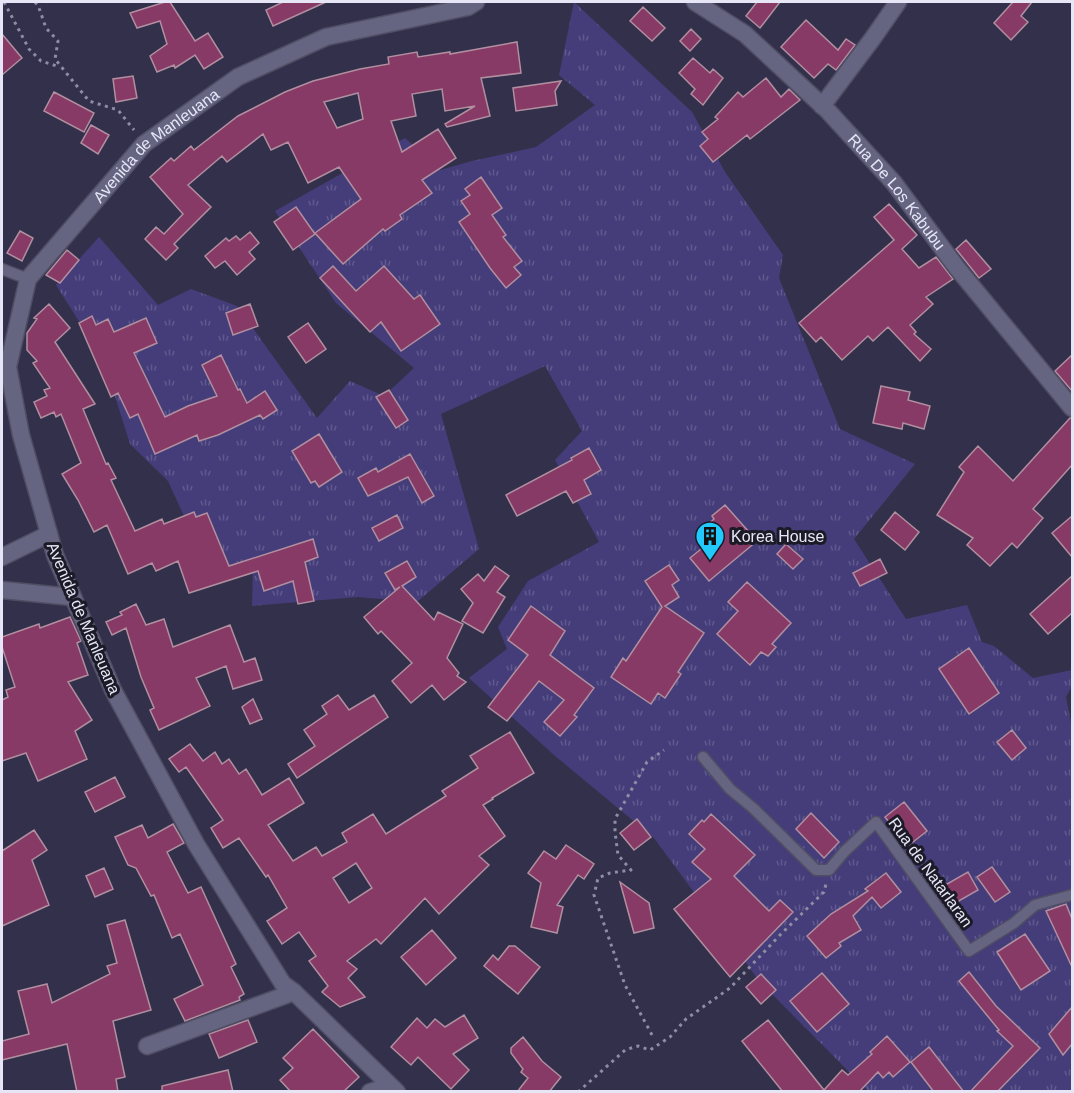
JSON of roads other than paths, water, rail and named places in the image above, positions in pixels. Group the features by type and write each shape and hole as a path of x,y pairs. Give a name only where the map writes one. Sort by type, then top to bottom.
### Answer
{"street":[{"name":"Avenida de Manleuana","path":"392,1090 294,992 283,984 196,844 113,690 55,555 21,435 8,367 28,279 144,144 238,77 326,37 468,7 476,2"},
{"name":"Rua De Los Kabubu","path":"695,2 745,34 822,106 894,183 957,268 1072,408"},
{"path":"822,106 898,2"},
{"path":"2,557 49,534"},
{"path":"2,590 72,597"},
{"path":"147,1046 294,992"},
{"path":"370,1092 392,1090"}],"lane":[{"path":"2,269 28,279"},
{"name":"Rua de Natarlaran","path":"703,757 730,789 753,807 816,870 829,870 844,852 876,822 969,951 1014,923 1035,905 1072,895"}],"place":[{"name":"Korea House","path":"710,562"}]}
